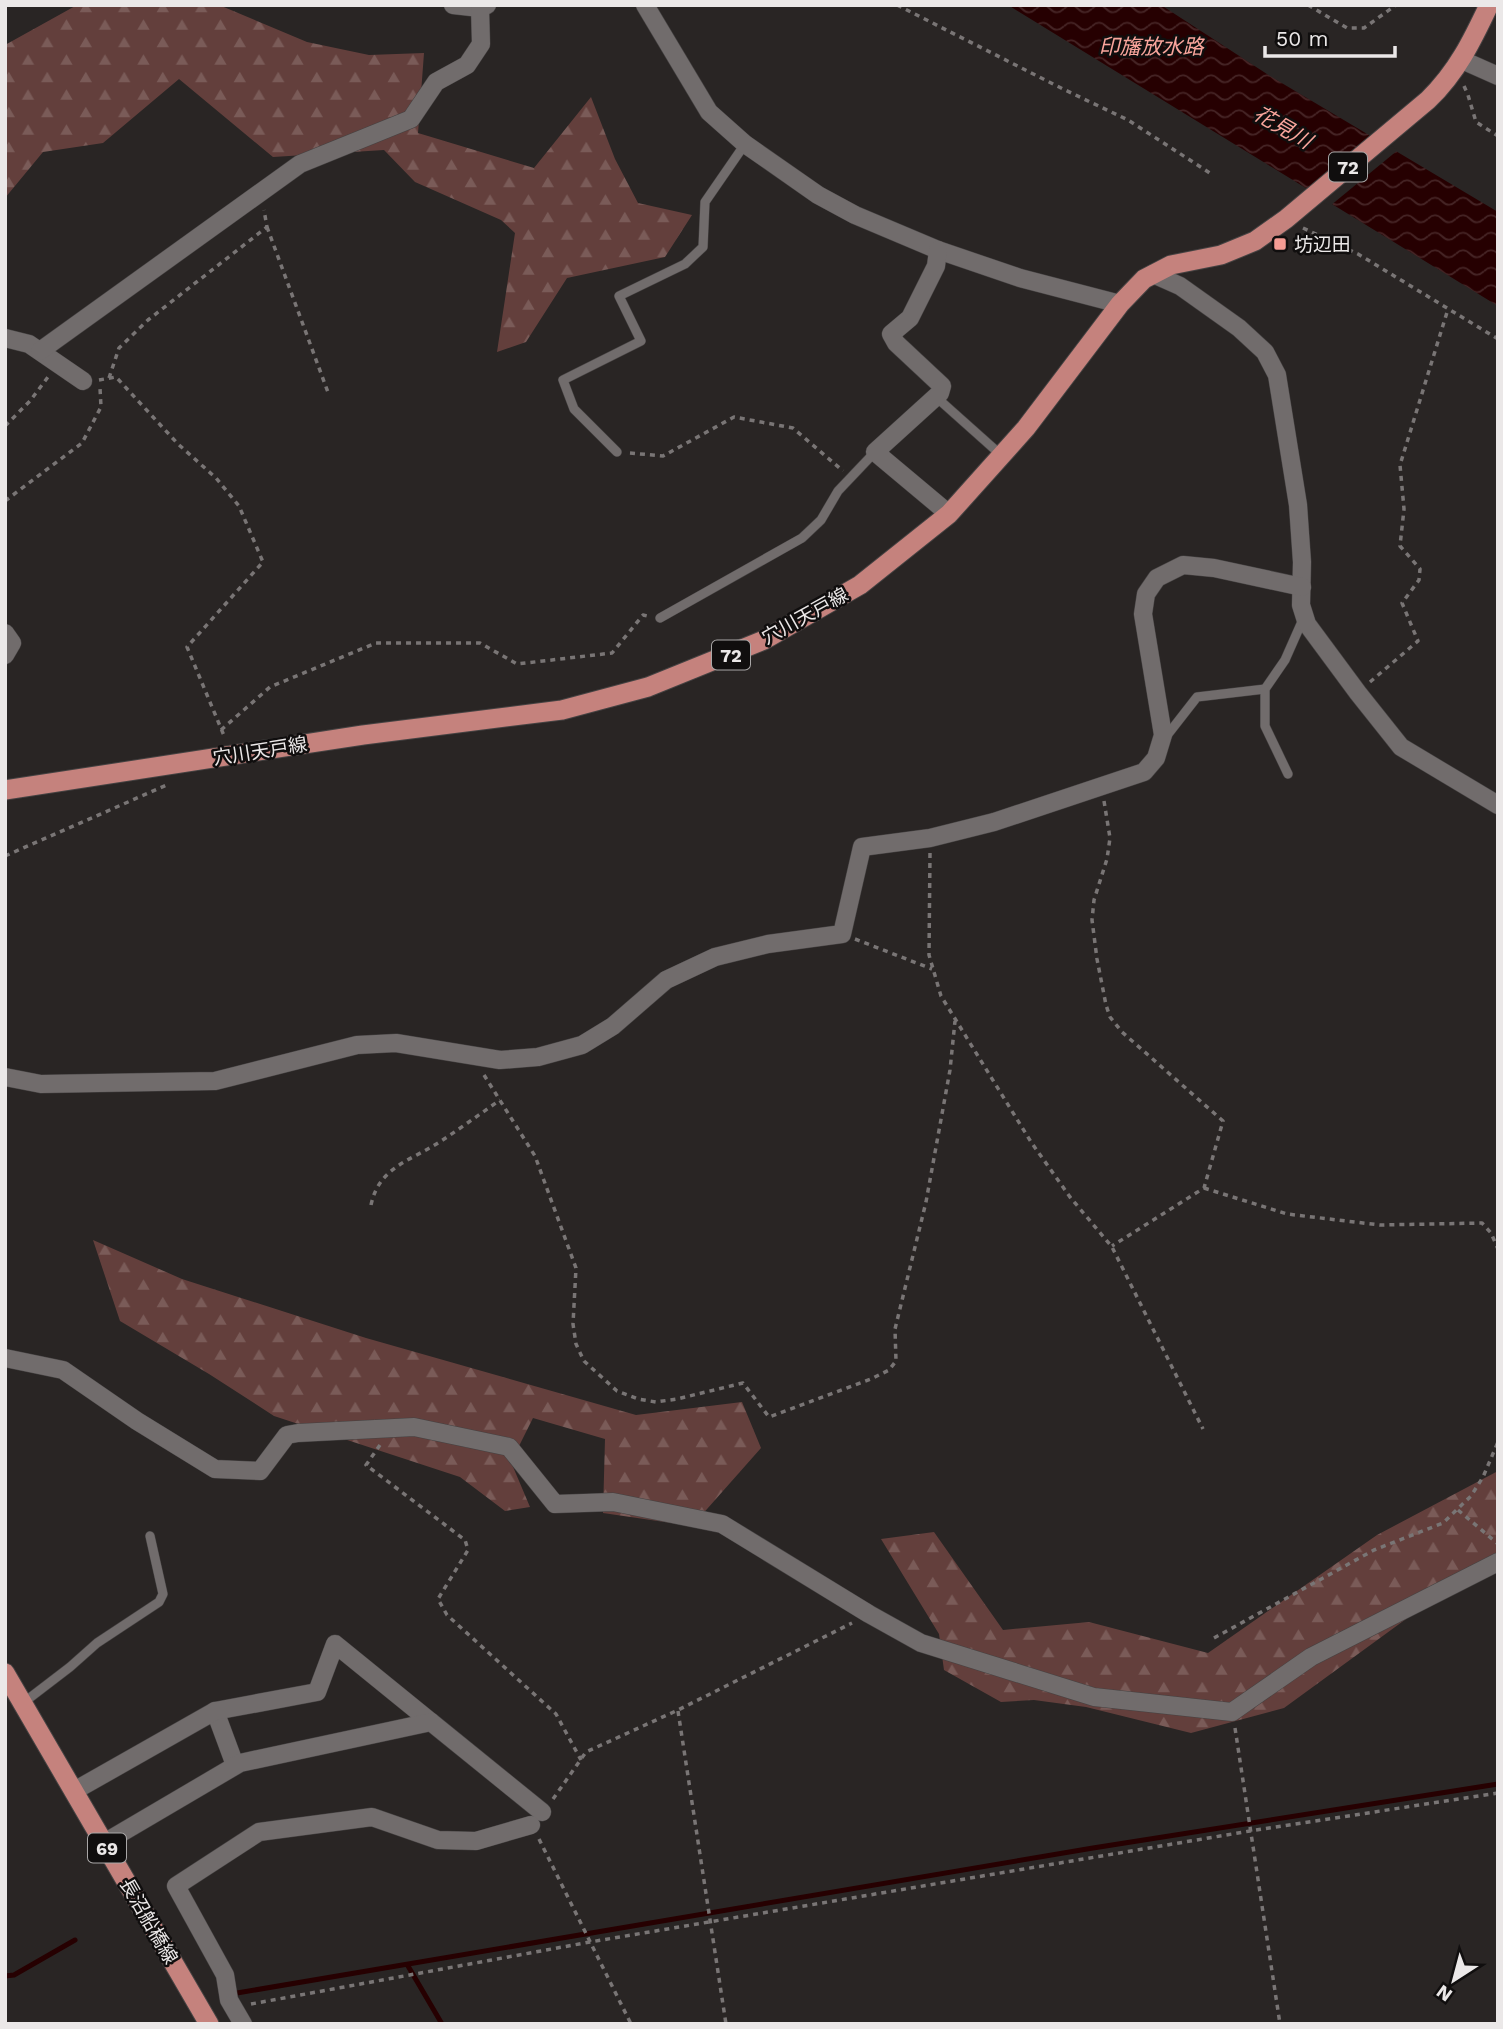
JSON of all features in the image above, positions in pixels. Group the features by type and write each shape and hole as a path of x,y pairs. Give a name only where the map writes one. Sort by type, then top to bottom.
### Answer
{"main road":[{"name":"72","path":"1299,217 1445,83 1462,60 1489,5"},
{"name":"穴川天戸線","path":"5,790 363,735 528,716 614,698 719,660 764,640 860,585 949,514 1003,456 1134,288 1171,265 1236,250 1299,217"},
{"name":"長沼船橋線","path":"5,1673 209,2024"}],"street":[{"path":"40,351 300,164 411,119 436,82 467,65 481,44 484,6 453,5"},
{"path":"645,5 709,112 745,144 818,195 855,215 938,250 1020,278 1120,304"},
{"path":"1462,60 1498,76"},
{"path":"938,250 936,266 910,318 891,334 896,343 942,386 940,393 874,452 949,514"},
{"path":"1153,274 1180,286 1239,328 1265,352 1277,375 1298,505 1303,562 1301,605 1307,624 1401,747 1498,805"},
{"path":"5,338 29,344 58,364 91,380"},
{"path":"5,1077 41,1084 215,1081 357,1045 396,1043 500,1060 538,1057 582,1045 613,1027 666,980 715,957 768,944 842,934 862,847 930,838 994,822 1144,772 1156,758 1163,735 1143,614 1146,594 1157,578 1183,565 1214,568 1302,587"},
{"path":"5,633 12,643 5,654"},
{"path":"5,1358 63,1370 137,1421 215,1469 260,1471 287,1435 414,1427 509,1447 555,1504 613,1502 722,1524 921,1643 1094,1697 1232,1712 1311,1657 1498,1562"},
{"path":"74,1791 215,1711 317,1692 335,1644 431,1722 537,1818 476,1841 438,1840 372,1817 259,1832 176,1886 225,1975 229,2000 243,2024"},
{"path":"215,1711 235,1765"},
{"path":"104,1843 235,1765 431,1722"}],"lane":[{"path":"617,452 574,409 563,380 640,341 619,296 685,264 703,247 705,202 745,144"},
{"path":"936,397 1003,456"},
{"path":"660,618 802,538 821,520 838,491 874,452"},
{"path":"1288,774 1265,726 1265,689 1285,660 1304,615"},
{"path":"1161,743 1196,697 1265,689"},
{"path":"23,1703 97,1643 159,1602 163,1594 150,1536"}],"path":[{"path":"897,5 1128,120 1213,175"},
{"path":"1308,5 1347,28 1364,28 1396,5"},
{"path":"1464,86 1476,122 1498,136"},
{"path":"262,193 267,227 329,395"},
{"path":"1299,217 1498,339"},
{"path":"110,378 119,348 148,320 267,227"},
{"path":"1358,693 1418,641 1402,603 1419,580 1420,569 1400,546 1405,509 1400,465 1448,309"},
{"path":"5,426 30,401 58,364"},
{"path":"5,500 82,443 101,407 91,380 116,377 178,444 216,478 240,506 262,562 187,647 232,755"},
{"path":"617,452 663,456 734,417 793,428 851,477"},
{"path":"221,730 270,687 376,643 480,643 517,664 612,653 643,615 660,618"},
{"path":"5,856 171,783"},
{"path":"1102,785 1110,838 1107,859 1094,900 1093,920 1097,959 1110,1017 1122,1032 1223,1121 1204,1188 1112,1247"},
{"path":"930,838 928,933 932,969 941,996 1031,1142 1070,1197 1112,1247 1203,1429"},
{"path":"842,934 932,969"},
{"path":"471,1056 535,1156 576,1268 573,1324 576,1344 584,1361 617,1391 656,1402 743,1382 769,1416 871,1379 889,1370 896,1361 895,1329 926,1202 950,1070 955,1021"},
{"path":"371,1205 374,1193 383,1178 403,1160 415,1157 440,1142 500,1100"},
{"path":"1204,1188 1287,1214 1380,1225 1482,1223 1491,1233 1498,1249"},
{"path":"391,1428 366,1465 465,1540 468,1550 438,1599 447,1615 556,1714 581,1760"},
{"path":"1214,1638 1374,1550 1443,1523 1471,1496 1483,1478 1498,1442"},
{"path":"1458,1510 1498,1544"},
{"path":"631,2024 583,1928 537,1818 563,1788 586,1752 678,1710 869,1614"},
{"path":"678,1710 726,2024"},
{"path":"1232,1712 1280,2024"},
{"path":"233,2007 590,1942 1250,1831 1498,1793"}],"green space":[{"path":"77,5 219,5 307,42 369,55 424,53 418,133 534,168 591,97 615,159 638,203 692,215 665,257 567,278 526,342 497,352 515,233 501,220 415,182 384,150 273,157 179,79 103,143 43,152 5,198 5,45"},
{"path":"93,1240 182,1279 366,1338 636,1415 742,1402 761,1448 692,1526 603,1513 605,1439 533,1418 511,1462 530,1507 505,1511 460,1477 274,1416 120,1321"},
{"path":"1498,1471 1498,1572 1439,1595 1284,1708 1191,1733 1086,1707 1034,1700 1001,1702 944,1670 939,1634 881,1539 934,1532 1003,1630 1089,1622 1208,1653 1377,1535"}],"water":[{"name":"印旛放水路","path":"1008,5 1161,5 1270,76 1498,212 1498,306"}],"pier":[{"path":"1372,134 1398,150 1330,206 1304,191"}],"waterway":[{"path":"237,1993 1093,1848 1498,1784"},
{"path":"5,1976 14,1975 75,1940"},
{"path":"408,1966 442,2024"}],"place":[{"name":"坊辺田","path":"1280,244"}],"water label":[{"name":"花見川","path":"1283,127"}]}
